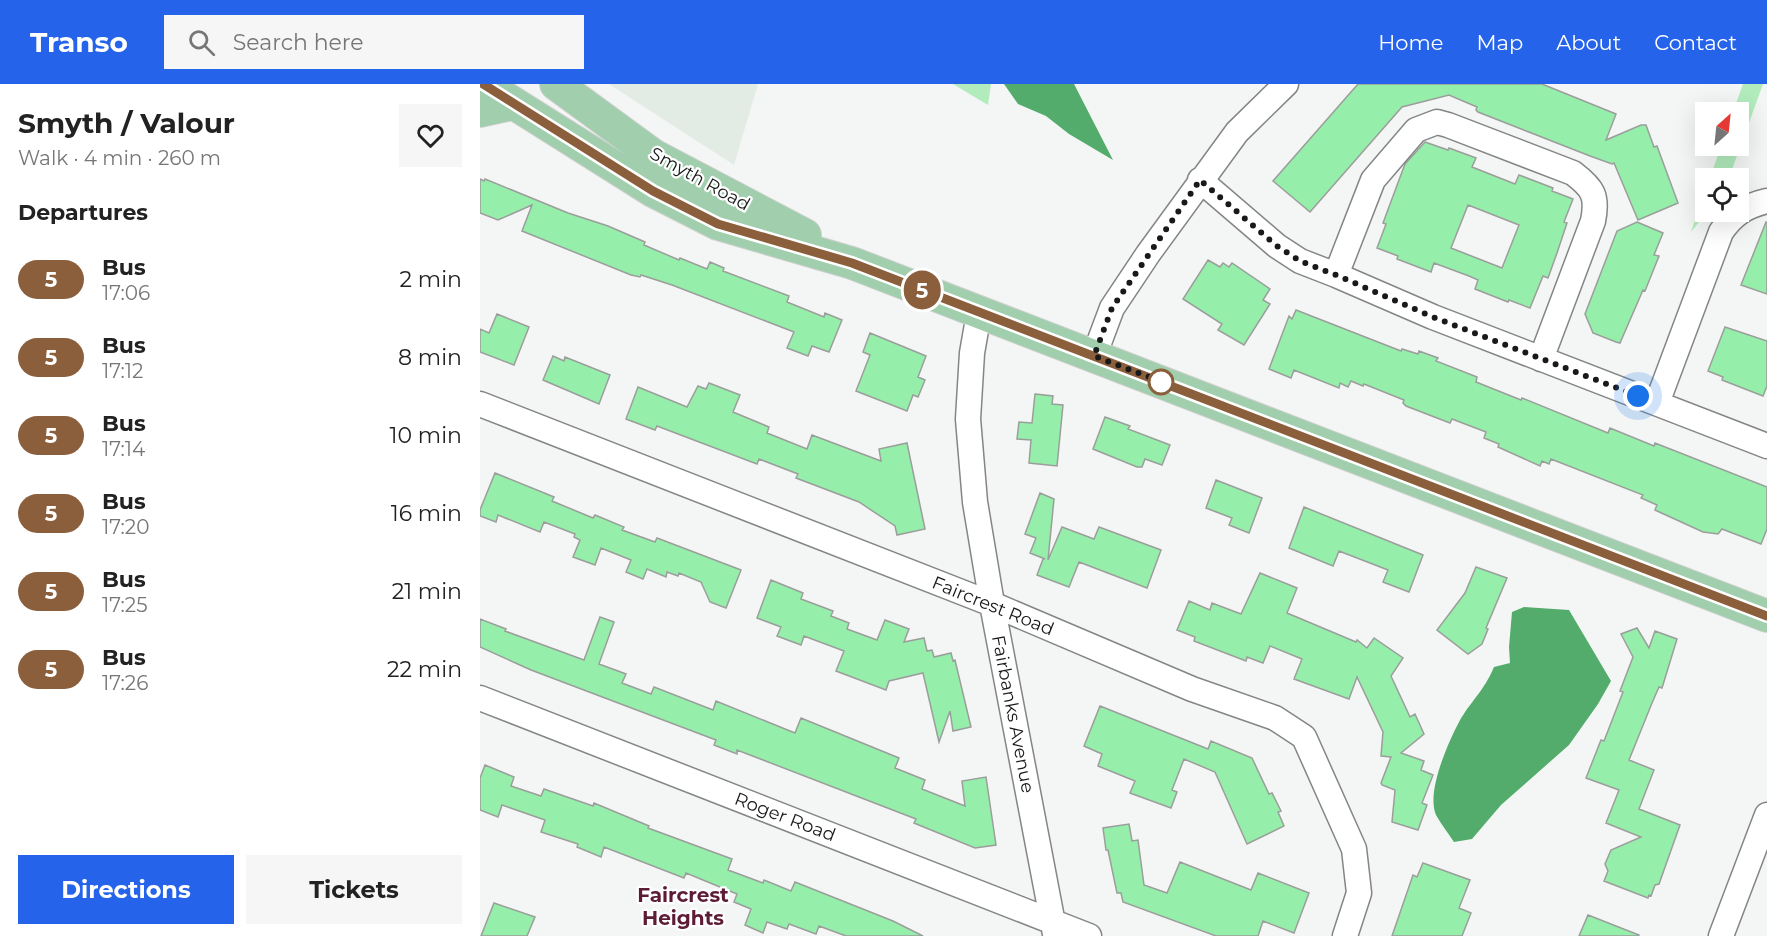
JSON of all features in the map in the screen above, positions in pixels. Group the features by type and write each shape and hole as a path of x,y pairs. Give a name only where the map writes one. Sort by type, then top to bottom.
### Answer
{"main road":[{"name":"Smyth Road","path":"483,84 653,191 718,224 852,263 1767,616"},
{"name":"Smyth Road","path":"555,84 654,155 787,225 852,263"},
{"path":"480,111 512,104"}],"street":[{"path":"1094,356 1112,308 1200,180 1237,132 1286,84"},
{"path":"1336,275 1373,180 1416,130 1427,124 1437,122 1448,125 1572,173 1587,183 1594,195 1596,206 1593,222 1541,359"},
{"path":"1200,180 1277,246 1300,261 1433,317 1767,446"},
{"path":"1657,404 1721,232 1744,208 1767,201"},
{"name":"Fairbanks Avenue","path":"979,313 972,353 968,419 975,502 992,604 1054,929"},
{"name":"Faircrest Road","path":"480,404 992,604 1192,689 1275,718 1304,737 1354,849 1359,893 1345,936"},
{"name":"Roger Road","path":"480,698 1054,929 1089,936"},
{"path":"1720,936 1767,815"}],"shaded area":[{"path":"609,84 758,84 734,165"},
{"path":"953,84 991,84 988,105"},
{"path":"1004,84 1074,84 1113,160 1069,134 1046,116 1018,104"},
{"path":"1743,84 1763,84 1749,123 1749,102 1737,102"},
{"path":"1718,156 1737,156 1733,168 1713,168"},
{"path":"1695,220 1699,222 1691,232"},
{"path":"1524,607 1569,610 1611,681 1569,745 1501,805 1472,839 1454,842 1436,815 1434,794 1436,781 1449,742 1459,722 1486,683 1494,667 1510,663 1512,612"}],"building":[{"path":"1358,84 1542,84 1616,114 1606,140 1646,125 1654,147 1657,146 1678,203 1638,220 1614,163 1590,156 1478,112 1477,107 1449,95 1402,107 1310,212 1273,181"},
{"path":"1425,142 1476,158 1472,167 1515,184 1519,175 1553,188 1552,191 1573,199 1548,278 1543,276 1530,308 1475,289 1478,280 1469,276 1434,263 1431,272 1397,259 1398,256 1377,248 1386,224 1383,223 1405,164","holes":["1468,205 1519,225 1502,268 1451,248"]},
{"path":"480,179 608,226 679,260 680,258 707,269 710,262 724,268 723,271 789,296 787,302 824,317 825,313 842,320 829,352 812,346 808,356 787,348 794,332 672,285 641,275 640,277 631,275 522,231 532,205 498,220 480,213"},
{"path":"1637,222 1663,233 1654,255 1659,256 1620,343 1593,333 1585,314 1617,231"},
{"path":"1767,222 1767,294 1741,285"},
{"path":"1208,260 1220,267 1223,263 1229,267 1232,263 1270,289 1263,300 1270,304 1244,345 1218,330 1222,324 1183,299"},
{"path":"1296,310 1401,351 1402,349 1418,354 1419,351 1438,358 1436,361 1477,377 1476,382 1608,433 1610,428 1654,446 1655,443 1767,487 1767,529 1761,544 1722,529 1718,534 1703,532 1655,510 1657,505 1641,498 1643,495 1551,459 1549,464 1542,461 1540,466 1498,447 1499,444 1484,438 1486,432 1452,419 1450,423 1406,406 1403,403 1404,400 1364,384 1363,386 1351,381 1348,387 1340,383 1339,388 1294,370 1291,378 1269,369 1289,316 1292,319"},
{"path":"497,314 529,327 514,365 480,352 480,329 489,333"},
{"path":"1725,327 1767,341 1767,386 1763,396 1722,380 1723,377 1708,371"},
{"path":"870,333 926,356 918,377 925,380 918,397 913,395 907,411 856,391 870,355 863,352"},
{"path":"553,356 564,361 565,357 610,375 599,404 543,380"},
{"path":"709,383 740,395 733,412 769,427 767,433 807,449 812,435 881,461 879,449 907,443 925,529 897,535 895,526 859,502 796,478 798,474 759,459 757,464 657,426 655,430 626,419 638,387 687,407 698,386 706,389"},
{"path":"1035,394 1053,396 1052,404 1063,405 1057,466 1029,463 1031,440 1017,439 1019,422 1032,423"},
{"path":"1105,417 1130,426 1128,429 1170,445 1162,465 1145,459 1142,467 1137,467 1093,449"},
{"path":"495,473 554,497 552,501 593,518 595,515 624,527 622,530 655,542 657,538 741,570 726,608 710,602 701,582 679,573 678,576 667,572 666,577 647,569 643,579 626,572 631,560 601,548 595,565 573,557 580,540 574,537 575,534 544,522 540,532 498,515 496,522 480,516 480,510"},
{"path":"1216,480 1262,498 1249,533 1229,525 1232,518 1206,508"},
{"path":"1040,493 1054,499 1048,560 1062,527 1094,539 1099,527 1161,550 1147,588 1079,562 1069,587 1037,575 1045,559 1030,553 1036,538 1025,534"},
{"path":"1304,507 1423,555 1409,592 1383,582 1388,570 1339,551 1333,566 1289,548"},
{"path":"1476,567 1507,578 1486,628 1488,629 1482,644 1468,654 1437,630 1465,593"},
{"path":"1260,573 1297,588 1287,613 1356,642 1357,640 1367,648 1374,638 1403,658 1391,676 1410,717 1415,714 1424,734 1401,753 1424,761 1421,770 1433,775 1422,803 1427,805 1418,830 1392,822 1395,790 1381,783 1391,757 1381,756 1383,732 1357,677 1349,699 1294,679 1302,659 1270,646 1263,663 1247,657 1246,661 1194,641 1195,637 1177,630 1189,601 1210,610 1212,603 1241,614"},
{"path":"771,580 803,593 801,599 833,611 831,616 849,623 847,629 877,640 885,620 909,629 904,642 924,638 927,651 932,650 934,657 951,653 953,661 955,660 971,727 953,731 950,711 939,742 923,673 889,681 886,690 836,671 844,651 804,636 801,645 777,636 781,627 757,618"},
{"path":"600,617 614,622 599,664 626,674 622,683 651,694 654,687 713,710 716,701 795,733 801,718 899,758 895,768 925,780 922,789 965,806 962,781 986,777 996,845 975,848 914,823 916,819 737,750 737,754 714,745 716,740 531,670 480,647 480,619 506,629 505,631 584,660"},
{"path":"1637,628 1649,648 1655,631 1677,639 1662,688 1659,687 1629,760 1654,770 1639,809 1680,825 1659,884 1655,885 1648,898 1604,881 1608,871 1605,864 1611,850 1641,837 1606,823 1619,790 1586,778 1601,740 1604,741 1623,692 1620,691 1633,657 1621,634"},
{"path":"1100,706 1208,749 1211,741 1252,758 1269,794 1272,793 1281,811 1278,812 1284,826 1247,844 1215,772 1184,759 1172,790 1177,792 1171,808 1130,793 1135,781 1098,766 1102,754 1084,746"},
{"path":"485,765 514,777 511,786 541,796 544,789 593,806 594,803 649,826 648,828 732,859 728,870 763,883 764,880 791,891 795,882 893,921 923,936 846,936 819,926 816,934 789,924 787,929 767,922 763,933 745,925 751,909 734,902 737,894 686,873 684,878 604,847 601,857 577,847 578,844 541,832 545,820 502,805 498,817 480,810 480,778"},
{"path":"1129,824 1132,841 1138,840 1144,885 1167,893 1180,862 1251,890 1258,873 1309,893 1294,933 1263,921 1258,936 1216,936 1123,902 1121,893 1117,893 1103,828"},
{"path":"1423,863 1470,880 1459,908 1471,913 1462,936 1392,936 1413,875 1417,877"},
{"path":"494,903 535,917 527,936 481,936"},
{"path":"1588,915 1639,935 1579,936"}],"bus line":[{"name":"5","path":"483,84 653,191 718,224 852,263 1767,616"}],"district":[{"name":"Faircrest Heights","path":"683,906"}],"route":[{"path":"1161,382 1170,385 1094,356 1112,308 1200,180 1277,246 1300,261 1433,317 1638,396"}]}
